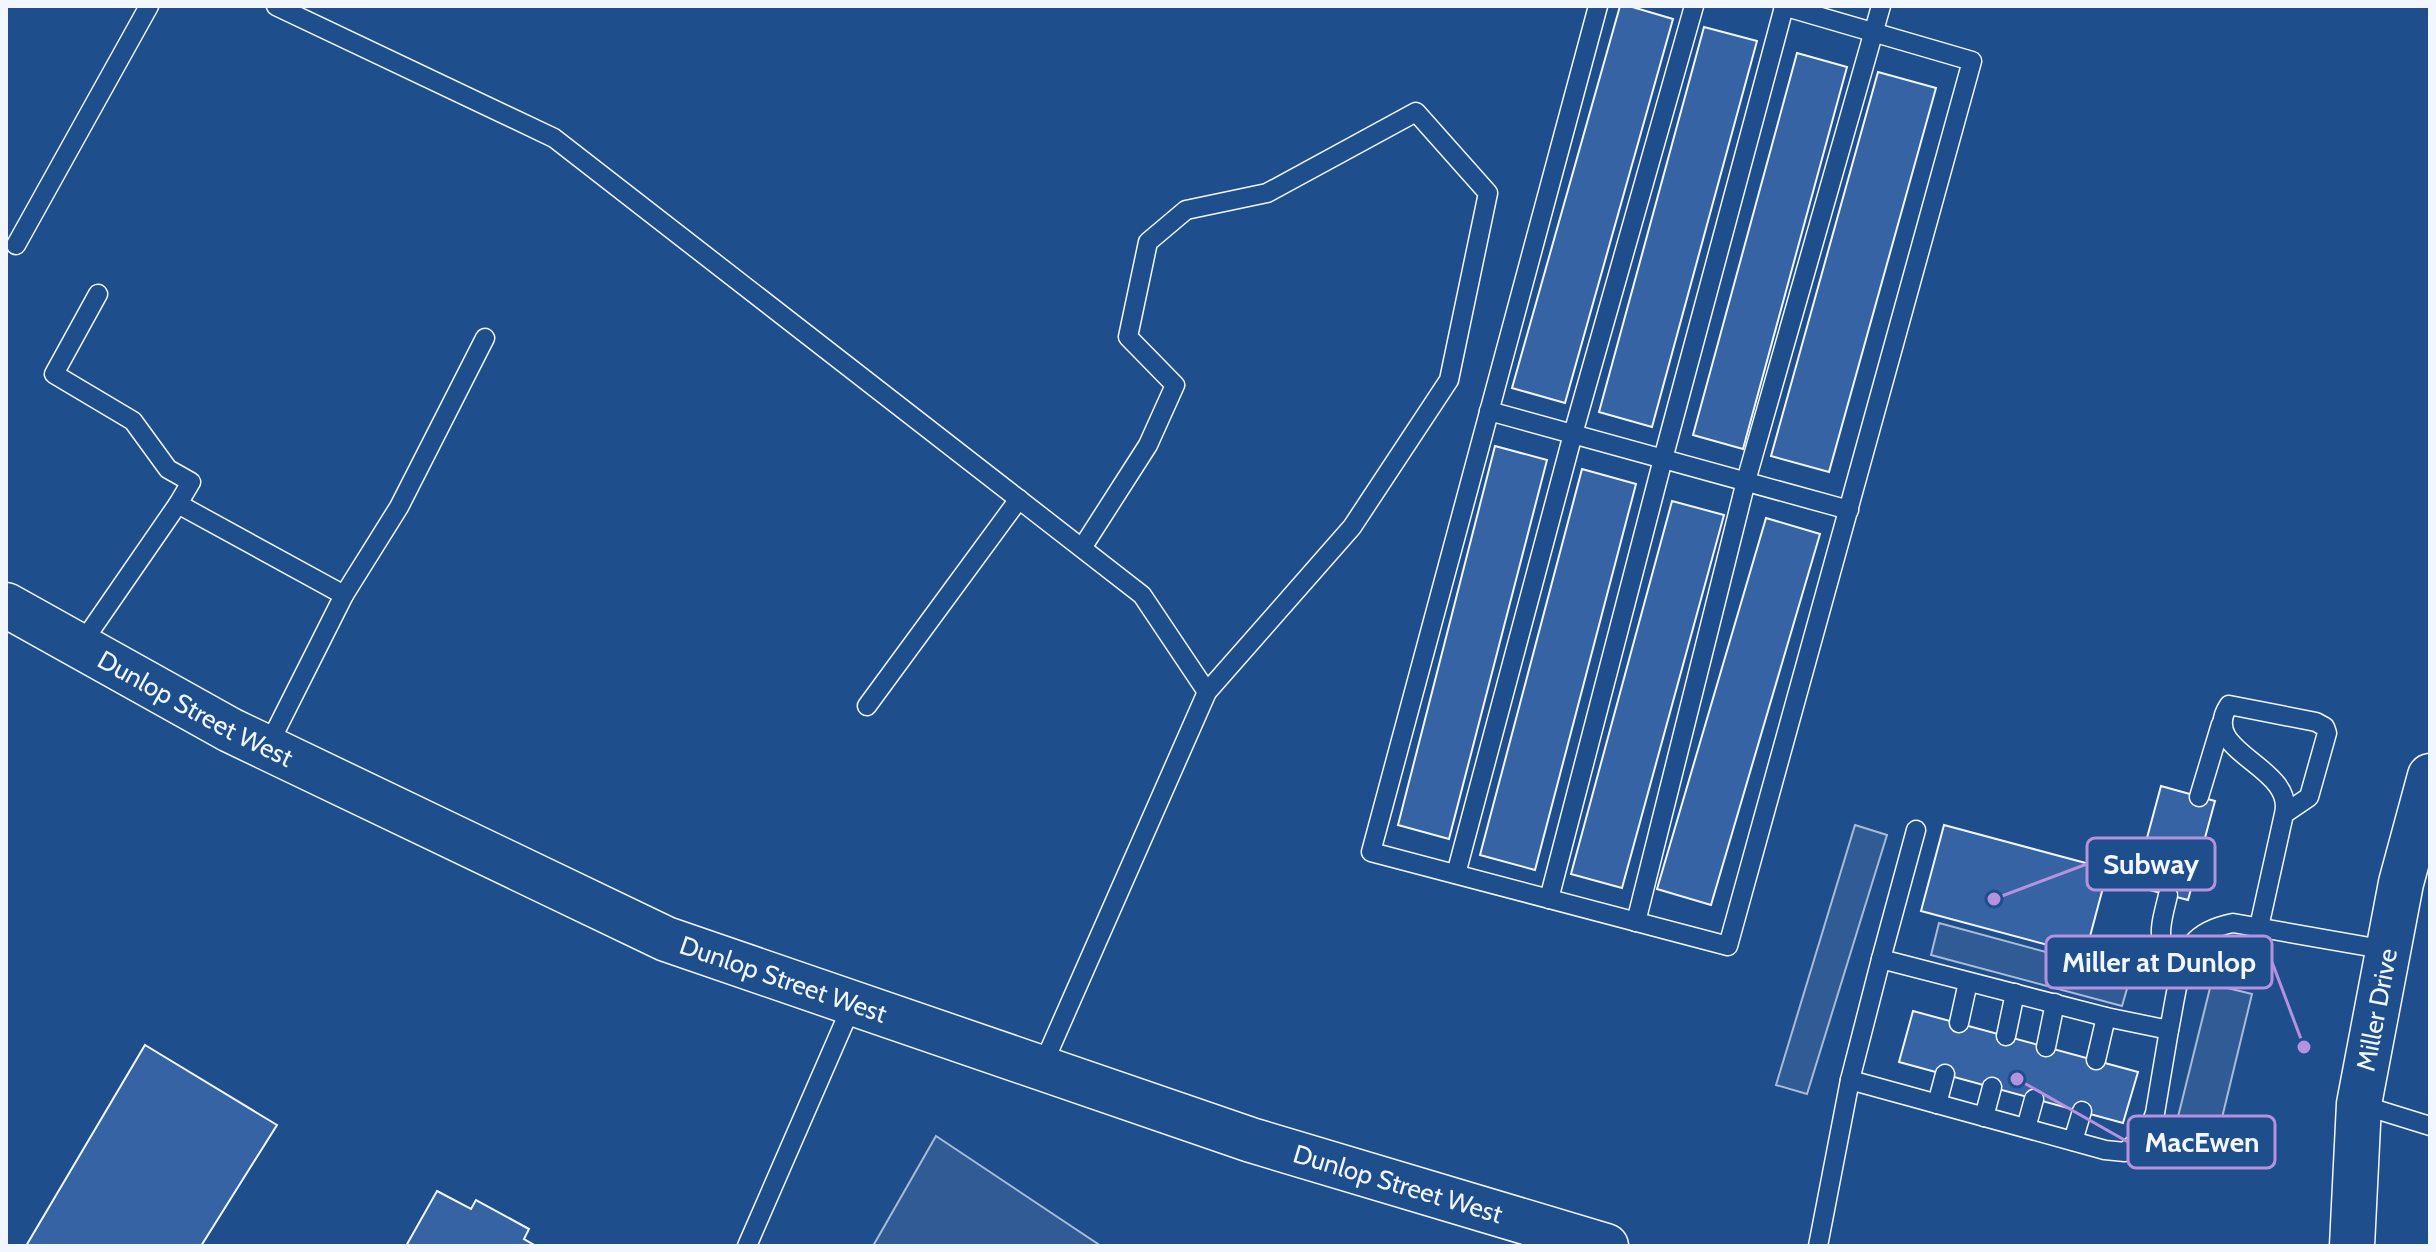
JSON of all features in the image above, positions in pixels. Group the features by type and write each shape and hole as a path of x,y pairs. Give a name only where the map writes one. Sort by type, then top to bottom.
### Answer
{"main road":[{"name":"Dunlop Street West","path":"6,605 267,748 666,939 1251,1140 1606,1246"},
{"name":"Miller Drive","path":"2352,1246 2359,1104 2401,883 2430,776"}],"lane":[{"path":"16,245 149,6"},
{"path":"276,6 554,138 1142,595 1207,692"},
{"path":"1549,899 1784,6 1972,61 1728,946 1549,899 1456,874 1371,852 1598,6"},
{"path":"1456,874 1573,434 1694,6"},
{"path":"1636,922 1746,481 1881,6"},
{"path":"1041,1069 1207,692 1352,527 1449,380 1488,193 1416,112 1267,193 1186,210 1148,242 1128,337 1175,385 1148,445 1082,548"},
{"path":"79,646 191,482 168,469 133,421 54,374 98,294"},
{"path":"267,748 344,595 399,507 485,338"},
{"path":"1489,411 1849,510"},
{"path":"867,706 1019,499"},
{"path":"178,504 344,595"},
{"path":"2199,797 2229,705 2316,722 2325,727 2327,733 2313,788 2306,799 2284,814"},
{"path":"2221,724 2224,735 2273,780 2287,805 2259,927"},
{"path":"1818,1246 1850,1080 1916,830"},
{"path":"2168,895 2160,930 2162,947 2170,957 2184,965"},
{"path":"1850,1080 2073,1141 2125,1152 2148,1132 2155,1113 2169,1030 2184,965 2193,943 2217,926 2233,923 2387,950"},
{"path":"1881,959 2106,1017 2169,1030"},
{"path":"1959,1023 1968,982"},
{"path":"2006,1036 2015,993"},
{"path":"2046,1047 2055,1003"},
{"path":"747,1246 852,1005"},
{"path":"2096,1060 2106,1017"},
{"path":"1937,1104 1945,1074"},
{"path":"1984,1117 1992,1087"},
{"path":"2026,1128 2034,1099"},
{"path":"2359,1104 2430,1126"},
{"path":"2073,1141 2082,1111"}],"shaded area":[{"path":"1855,825 1887,835 1807,1094 1776,1085"},
{"path":"1939,923 2131,975 2122,1006 1931,955"},
{"path":"2211,984 2252,994 2212,1159 2170,1149"},
{"path":"936,1136 1101,1246 873,1246"}],"building":[{"path":"1620,6 1673,19 1565,403 1512,388"},
{"path":"1704,27 1757,41 1652,427 1599,412"},
{"path":"1797,53 1847,67 1743,449 1693,435"},
{"path":"1878,72 1936,88 1829,472 1771,456"},
{"path":"1495,446 1547,460 1449,839 1398,825"},
{"path":"1582,469 1636,484 1535,870 1480,855"},
{"path":"1672,501 1724,515 1622,888 1571,874"},
{"path":"1766,518 1820,534 1711,905 1657,889"},
{"path":"2161,786 2215,801 2188,900 2134,886"},
{"path":"1944,825 2108,869 2085,955 1921,911"},
{"path":"1913,1011 2138,1072 2123,1123 1899,1062"},
{"path":"145,1045 277,1125 201,1246 26,1246"},
{"path":"437,1191 471,1209 476,1200 529,1229 524,1239 536,1246 406,1246"}],"place":[{"name":"Subway","path":"1994,899"},
{"name":"Miller at Dunlop","path":"2304,1047"},
{"name":"MacEwen","path":"2017,1079"}]}
